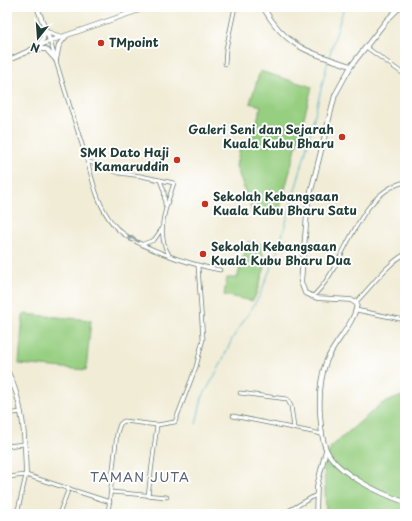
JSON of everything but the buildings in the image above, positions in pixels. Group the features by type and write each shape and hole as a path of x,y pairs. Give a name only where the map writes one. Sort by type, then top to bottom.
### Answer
{"street":[{"path":"37,7 50,41 94,184 107,216 119,230 143,244 198,266 220,270"},
{"path":"7,60 50,41 148,7"},
{"path":"225,64 226,49 235,7"},
{"path":"263,7 274,24 291,42 300,48 351,66"},
{"path":"356,302 312,297 305,293 301,282 308,203 335,95 351,66 400,7"},
{"path":"46,30 64,36"},
{"path":"38,46 43,39 46,30"},
{"path":"56,60 57,49 64,36"},
{"path":"366,47 405,76"},
{"path":"32,49 46,49 56,60"},
{"path":"87,161 118,173 174,183 166,207 161,230 162,241 169,255"},
{"path":"160,180 164,191 166,207"},
{"path":"312,297 328,280 362,216 375,200 392,187 405,182"},
{"path":"143,244 154,240 161,230"},
{"path":"405,254 391,264 372,287 356,302 356,310 332,349 321,381 319,392 322,434 326,450 343,468 366,484 390,497 405,502"},
{"path":"108,514 117,433 120,424 124,421 157,426 175,422 201,354 203,331 198,266"},
{"path":"356,310 405,320"},
{"path":"7,370 18,393 24,444 26,474 17,514"},
{"path":"240,393 287,399 291,406 294,428"},
{"path":"7,414 21,412"},
{"path":"233,416 322,434"},
{"path":"148,496 157,426"},
{"path":"7,446 24,444"},
{"path":"316,514 316,495 320,470 326,450"},
{"path":"7,477 26,474 110,502"},
{"path":"59,514 69,488"},
{"path":"111,492 167,498"},
{"path":"283,514 316,495"}],"green space":[{"path":"260,71 312,87 279,212 253,213 236,166 241,143 252,140 261,106 250,103"},
{"path":"248,242 261,244 265,267 255,297 252,301 224,295 227,278 237,278"},
{"path":"23,314 91,320 86,370 19,364"},
{"path":"405,395 405,514 326,514 324,466 331,447 381,404"}],"waterway":[{"path":"329,57 344,7"},
{"path":"196,424 202,398 221,364 232,339 259,297 279,247 303,162 328,61"}],"place":[{"name":"TMpoint","path":"101,43"},
{"name":"Galeri Seni dan Sejarah Kuala Kubu Bharu","path":"342,137"},
{"name":"SMK Dato Haji Kamaruddin","path":"177,160"},
{"name":"Sekolah Kebangsaan Kuala Kubu Bharu Satu","path":"205,204"},
{"name":"Sekolah Kebangsaan Kuala Kubu Bharu Dua","path":"203,254"}],"district":[{"name":"TAMAN JUTA","path":"140,477"}]}
